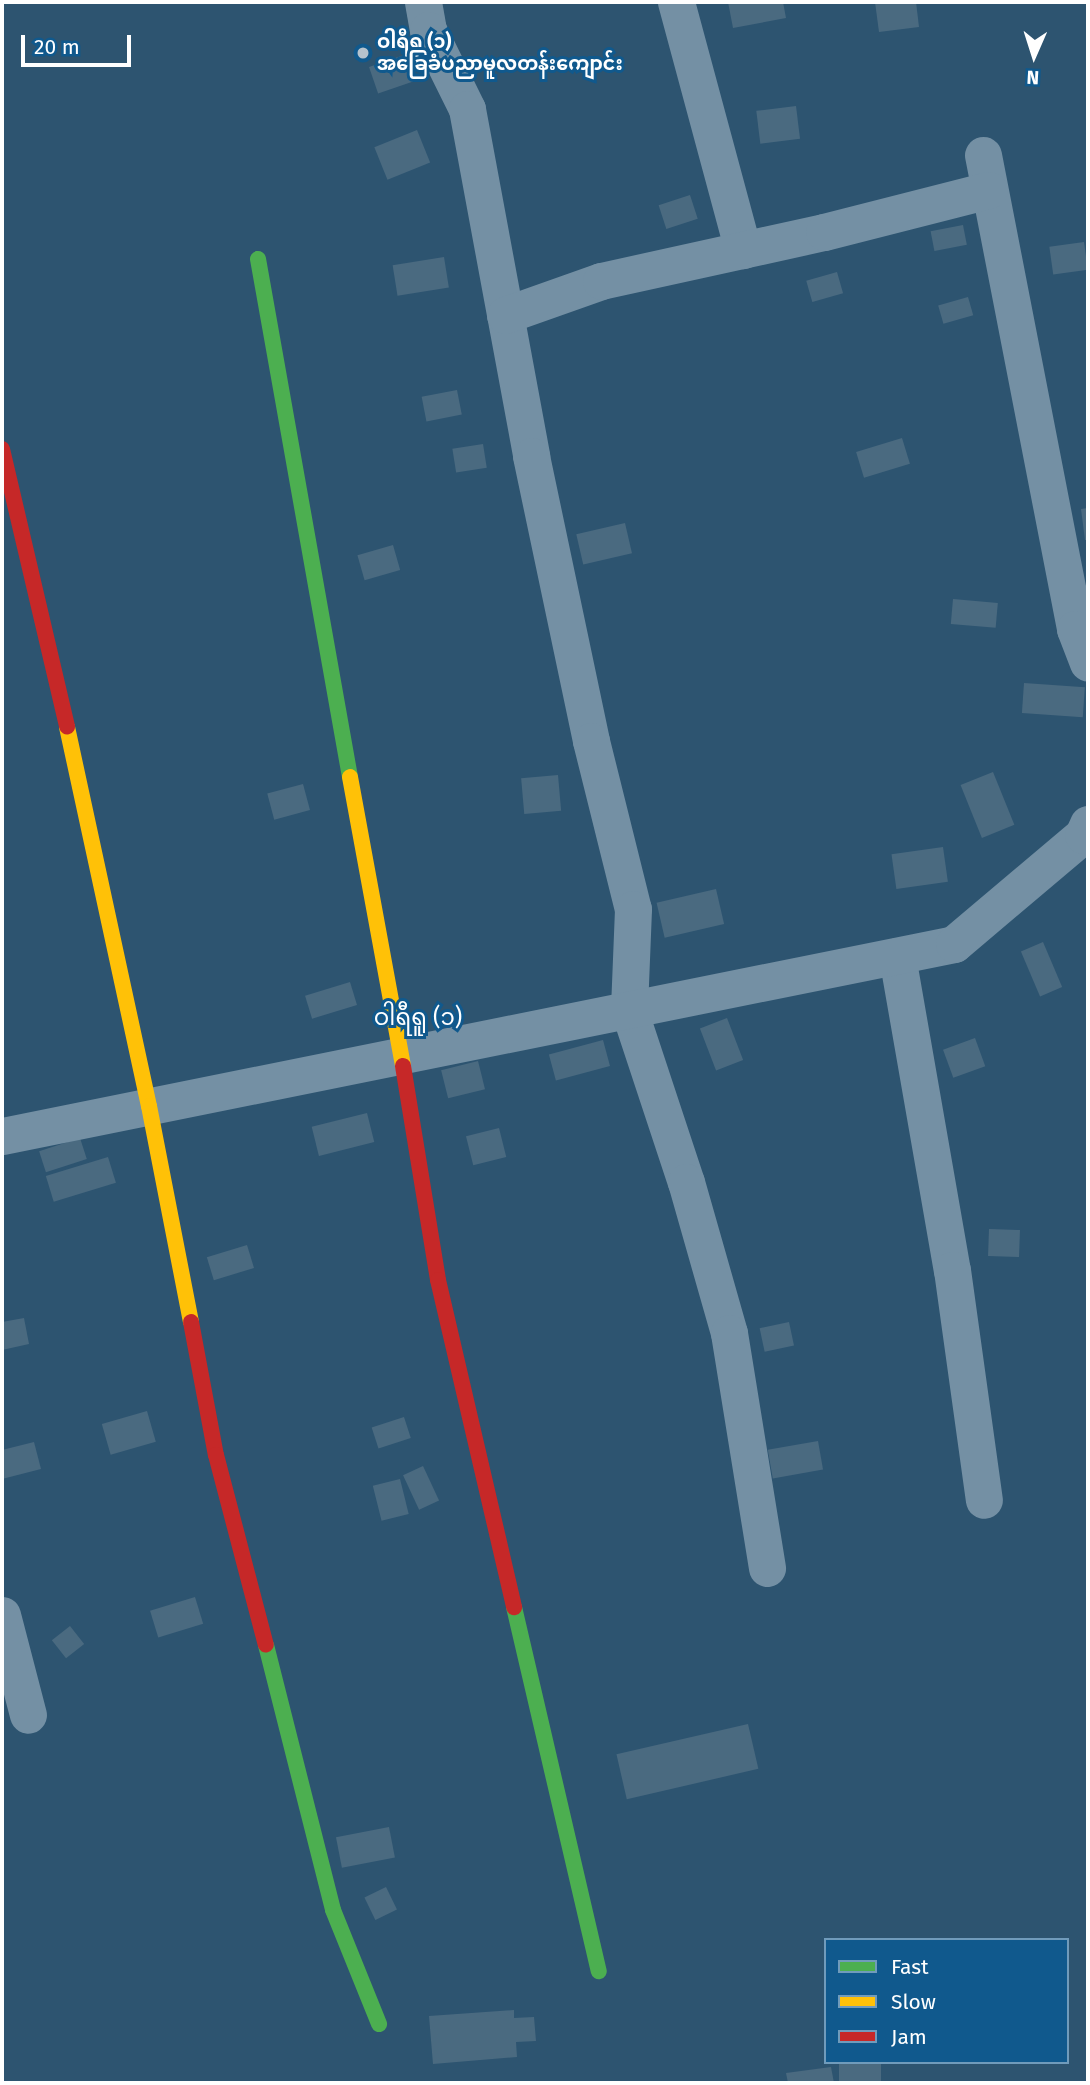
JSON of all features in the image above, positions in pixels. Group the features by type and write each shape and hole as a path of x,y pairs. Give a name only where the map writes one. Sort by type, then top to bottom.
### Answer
{"street":[{"path":"423,2 428,30 467,108 505,315 589,728 633,909 629,1010 686,1182 729,1334 767,1568"},
{"path":"677,2 743,250"},
{"path":"983,155 1075,629 1088,663"},
{"path":"505,315 601,281 743,250 989,190"},
{"path":"258,259 315,591 401,1055 438,1280 599,1971"},
{"path":"2,449 96,851 149,1106 219,1468 301,1776 333,1910 379,2024"},
{"path":"2,1136 954,944 1083,835 1088,824"},
{"path":"897,956 952,1270 984,1500"},
{"path":"2,1615 28,1715"}],"building":[{"path":"728,2 783,2 786,18 733,28"},
{"path":"875,2 916,2 919,27 879,32"},
{"path":"404,55 413,81 378,94 369,67"},
{"path":"796,106 800,139 760,144 756,111"},
{"path":"417,130 430,162 387,180 374,147"},
{"path":"690,195 698,219 666,229 659,205"},
{"path":"963,225 967,245 934,251 931,231"},
{"path":"1084,242 1088,270 1053,275 1049,247"},
{"path":"444,257 449,288 397,296 393,265"},
{"path":"837,272 843,293 812,302 806,281"},
{"path":"968,297 973,315 943,324 938,306"},
{"path":"457,390 462,415 426,421 422,397"},
{"path":"902,438 910,464 864,478 856,452"},
{"path":"483,444 487,468 456,473 452,449"},
{"path":"1088,508 1088,540 1085,540 1081,509"},
{"path":"625,523 632,553 583,564 576,534"},
{"path":"393,545 400,570 365,580 357,555"},
{"path":"953,599 998,603 996,628 951,624"},
{"path":"1024,683 1085,687 1083,717 1022,713"},
{"path":"993,772 1014,825 982,838 961,785"},
{"path":"558,775 561,811 524,814 521,778"},
{"path":"303,784 310,810 274,820 267,794"},
{"path":"943,847 948,882 896,889 892,854"},
{"path":"716,889 724,924 665,938 657,903"},
{"path":"1043,942 1062,987 1040,996 1021,951"},
{"path":"350,982 357,1005 312,1019 305,996"},
{"path":"727,1018 743,1060 716,1070 700,1028"},
{"path":"975,1038 985,1066 953,1078 943,1050"},
{"path":"603,1040 610,1066 556,1081 549,1054"},
{"path":"478,1061 485,1089 448,1098 441,1070"},
{"path":"367,1113 374,1142 319,1156 312,1127"},
{"path":"499,1128 506,1157 473,1165 466,1136"},
{"path":"80,1138 87,1159 46,1172 39,1151"},
{"path":"108,1157 116,1183 54,1202 46,1176"},
{"path":"989,1229 1020,1230 1019,1257 988,1256"},
{"path":"247,1245 254,1268 214,1280 207,1257"},
{"path":"24,1318 29,1344 2,1350 2,1322"},
{"path":"789,1322 794,1345 765,1352 760,1328"},
{"path":"147,1411 156,1442 111,1455 102,1424"},
{"path":"404,1417 411,1438 378,1448 372,1428"},
{"path":"818,1441 823,1470 773,1478 768,1450"},
{"path":"34,1442 41,1469 2,1479 2,1450"},
{"path":"423,1466 439,1500 419,1510 403,1475"},
{"path":"400,1479 409,1514 382,1521 373,1486"},
{"path":"195,1597 203,1624 158,1638 150,1611"},
{"path":"70,1626 84,1644 66,1658 52,1640"},
{"path":"748,1724 758,1769 627,1799 616,1754"},
{"path":"389,1827 395,1857 342,1868 336,1837"},
{"path":"386,1887 397,1909 375,1920 364,1898"},
{"path":"514,2010 514,2018 534,2017 536,2041 516,2042 517,2057 433,2064 429,2016"},
{"path":"839,2064 881,2064 881,2083 839,2083"},
{"path":"831,2067 834,2083 788,2083 786,2073"}],"traffic: fast":[{"path":"258,259 350,777"},
{"path":"514,1607 599,1971"},
{"path":"266,1645 333,1910 379,2024"}],"traffic: slow":[{"path":"67,727 149,1106 191,1322"},
{"path":"350,777 403,1066"}],"traffic: jam":[{"path":"2,449 67,727"},
{"path":"403,1066 438,1280 514,1607"},
{"path":"191,1322 216,1455 266,1645"}],"place":[{"name":"ဝါရီရူ (၁) အခြေခံပညာမူလတန်းကျောင်း","path":"363,53"}],"district":[{"name":"ဝါရီရူ (၁)","path":"418,1017"}]}
